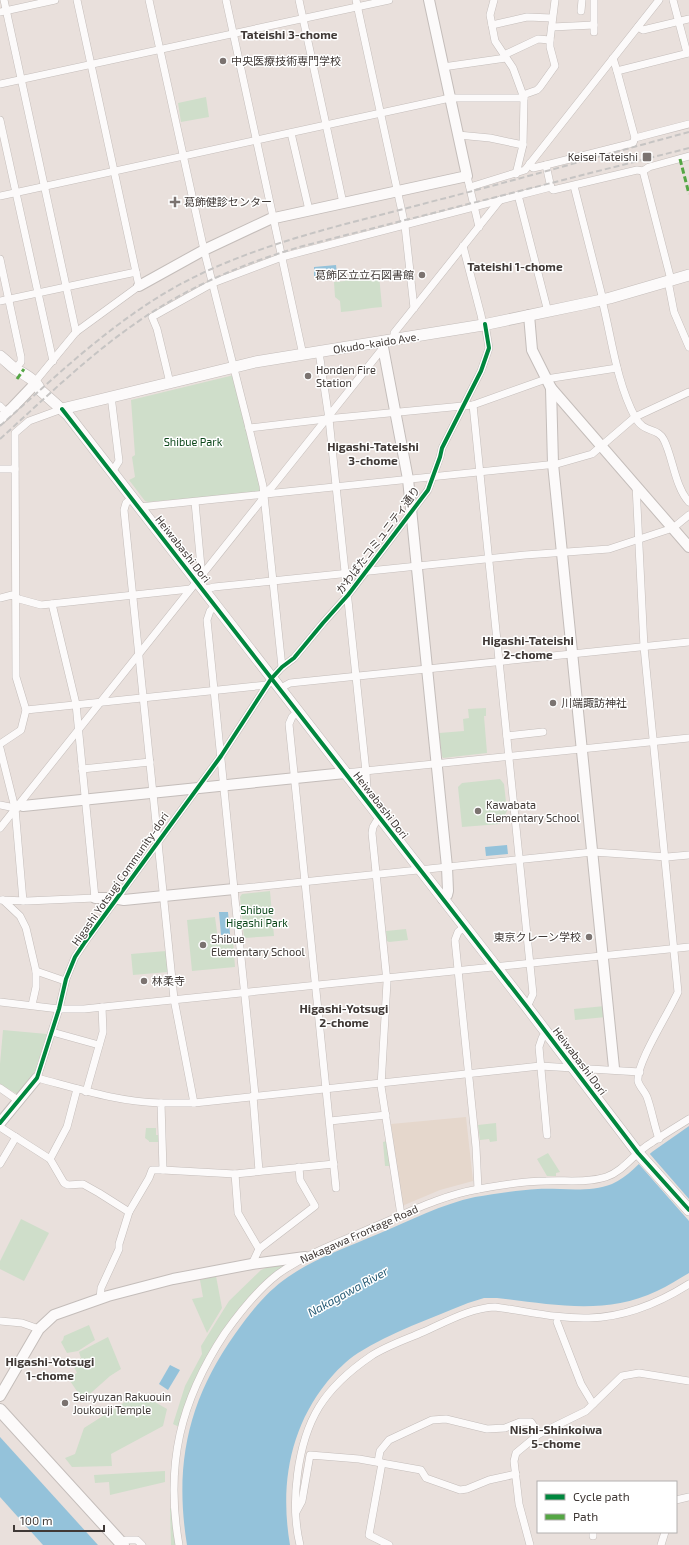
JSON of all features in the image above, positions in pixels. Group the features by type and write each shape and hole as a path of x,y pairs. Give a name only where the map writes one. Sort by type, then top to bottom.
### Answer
{"highway":[{"path":"0,1410 124,1544"},
{"path":"0,1421 112,1545"}],"main road":[{"name":"Okudo-kaido Ave.","path":"62,409 265,360 382,345 395,340 484,325 548,312 603,300 689,275"},
{"name":"Heiwabashi Dori","path":"0,356 15,369 24,373 35,387 62,409 198,583 269,682 279,689 345,773 641,1156 689,1210"}],"street":[{"path":"4,0 3,11 20,80 76,332"},
{"path":"3,11 54,0"},
{"path":"77,0 113,172 139,286"},
{"path":"150,0 204,250 250,428 264,494 282,667"},
{"path":"226,0 303,354"},
{"path":"299,0 343,203"},
{"path":"0,84 303,19 356,4 389,0"},
{"path":"429,0 479,227"},
{"path":"494,0 490,16 496,44 513,68 523,97 523,144 516,174"},
{"path":"0,196 450,98 523,97 537,90 555,66 550,47 550,40 555,0"},
{"path":"581,11 582,0"},
{"path":"552,27 594,28 594,0"},
{"path":"470,187 525,170 659,0"},
{"path":"618,71 688,53 679,22 676,1"},
{"path":"356,4 404,225 414,308"},
{"path":"492,25 527,17 552,18"},
{"path":"638,27 643,30 689,19"},
{"path":"443,67 505,57 538,39 550,40"},
{"path":"530,164 533,168 633,143 635,138 618,71 613,58"},
{"path":"0,120 53,361"},
{"path":"635,138 689,124"},
{"path":"291,133 309,210"},
{"path":"458,135 490,138 523,144"},
{"path":"170,382 157,329 152,317 213,283 282,257 551,187 553,190 637,170 643,171 649,167 689,156"},
{"path":"546,165 551,187"},
{"path":"643,171 669,280 674,312 689,344"},
{"path":"2,413 35,387 76,332 139,286 204,250 273,218 467,176"},
{"path":"574,186 603,300 617,368 623,389 635,417 643,428 660,434 670,454 682,491 689,502"},
{"path":"518,195 548,312"},
{"path":"395,340 394,333 500,200"},
{"name":"かわばたコミュニティ通り","path":"269,682 282,667 294,658 323,622 368,571 428,490 442,448 481,371 489,348 482,315 463,246"},
{"path":"0,259 21,357 21,362 15,369"},
{"path":"0,301 136,272"},
{"path":"529,315 532,350 550,388 553,464 614,1069"},
{"path":"382,345 408,479 412,512 447,867 448,891 447,895 443,899"},
{"path":"0,828 19,807 139,654 198,583 261,501 264,494 272,487 328,418 382,345"},
{"path":"319,352 346,573 366,772 367,790 362,795"},
{"path":"250,428 328,418 473,405 546,378 617,368"},
{"path":"550,388 689,547"},
{"path":"139,507 553,464 592,454 635,417 689,392"},
{"path":"112,396 119,461 112,472"},
{"path":"473,405 533,994 527,1007"},
{"path":"0,744 21,730 26,710 16,677 15,434 29,421 62,409"},
{"path":"0,469 15,469"},
{"path":"636,485 644,647 678,992 650,1045 638,1082 647,1098 659,1139"},
{"path":"132,498 126,503 124,510 132,595 144,698 174,999 194,1102"},
{"path":"195,502 201,567 198,583"},
{"path":"0,598 12,595 37,605 52,604 132,595 198,583 214,587 489,558 562,551 609,549 673,528 689,515"},
{"path":"52,604 76,704 95,898"},
{"path":"215,606 210,611 207,620 254,1096 259,1172"},
{"path":"279,689 290,683 689,642"},
{"path":"26,710 214,691 269,682"},
{"name":"Higashi Yotsugi Community-dori","path":"0,1124 37,1078 59,1009 65,981 75,957 221,756 269,682"},
{"path":"297,712 292,716 289,724 336,1188"},
{"path":"507,736 544,732"},
{"path":"0,806 19,807 689,738"},
{"path":"0,748 19,807 23,901"},
{"path":"82,769 150,762"},
{"path":"379,818 373,827 372,833 387,978 382,1082 401,1215"},
{"path":"2,900 23,901 95,898 124,900 163,897 593,852 664,856 689,855"},
{"path":"2,900 20,916 26,928 36,970 36,987 32,1005"},
{"path":"464,927 458,932 455,940 476,1147 478,1189"},
{"path":"0,1002 59,1009 102,1007 689,947"},
{"path":"36,970 65,981"},
{"path":"86,1092 103,1032 102,1007"},
{"path":"52,1032 99,1046"},
{"path":"546,1032 540,1043 540,1066 547,1135"},
{"path":"37,1078 105,1097 161,1103 194,1102 540,1066 614,1069 640,1072"},
{"path":"0,1088 19,1101"},
{"path":"50,1159 66,1127 77,1089"},
{"path":"161,1103 163,1170"},
{"path":"330,1121 386,1115"},
{"name":"Nakagawa Frontage Road","path":"179,1545 175,1521 173,1482 177,1449 189,1400 215,1348 248,1303 277,1275 305,1257 440,1199 478,1189 545,1181 594,1180 614,1174 641,1156 650,1143 659,1139 689,1119"},
{"path":"0,1127 50,1159 64,1183 68,1185 83,1184 129,1212"},
{"path":"0,1164 16,1137"},
{"path":"100,1298 101,1288 119,1249 119,1244 129,1212 152,1170 234,1174 334,1164"},
{"path":"252,1264 259,1249 314,1206 300,1180 299,1167"},
{"path":"234,1174 238,1213 259,1249"},
{"path":"0,1396 39,1329 54,1315 100,1298 173,1279 252,1264 305,1257"},
{"path":"300,1545 296,1513 297,1481 301,1453 307,1433 319,1407 340,1382 373,1355 451,1320 484,1308 495,1307 569,1317 588,1318 612,1316 634,1311 658,1301 689,1284"},
{"path":"0,1321 22,1323 39,1329"},
{"path":"557,1322 581,1384 593,1404"},
{"path":"530,1545 519,1504 514,1461 516,1453 539,1434 586,1411 622,1376 639,1373 689,1382"},
{"path":"0,1402 124,1544"},
{"path":"0,1415 124,1544"},
{"path":"389,1545 369,1535 380,1463 380,1451 389,1440 432,1420 446,1419 488,1429 505,1428 520,1422 531,1422 539,1434"},
{"path":"296,1513 302,1501 310,1455 359,1459 421,1470 426,1478 460,1490 467,1489 489,1480 516,1474"},
{"path":"677,1500 689,1497"},
{"path":"661,1545 665,1533"},
{"path":"124,1544 137,1540 142,1545"}],"shaded area":[{"path":"466,1117 473,1181 440,1190 402,1206 391,1124"}],"green space":[{"path":"206,97 209,117 181,122 178,103"},
{"path":"379,275 382,307 341,312 340,301 335,297 334,282 345,281 345,277"},
{"name":"Shibue Park","path":"234,375 262,492 148,502 145,501 129,480 135,477 132,457 135,455 131,400"},
{"path":"486,708 486,716 484,716 487,753 443,758 439,733 464,731 463,719 469,718 468,709"},
{"path":"500,779 504,784 507,811 500,824 462,827 458,787 462,783"},
{"name":"Shibue Higashi Park","path":"270,891 274,936 244,938 240,897 242,894"},
{"path":"215,917 218,940 233,939 235,967 192,971 187,920"},
{"path":"406,929 408,940 387,941 386,931"},
{"path":"166,951 168,972 133,975 131,954"},
{"path":"605,1006 606,1017 575,1020 574,1009"},
{"path":"3,1030 47,1034 35,1071 17,1094 0,1084"},
{"path":"496,1123 497,1141 490,1142 489,1139 480,1140 478,1125"},
{"path":"146,1128 156,1128 156,1135 159,1135 159,1142 149,1142 145,1138"},
{"path":"387,1141 390,1166 385,1166 383,1142"},
{"path":"548,1153 560,1172 556,1173 556,1176 547,1176 537,1159"},
{"path":"21,1219 49,1233 24,1281 0,1269 0,1261"},
{"path":"292,1261 271,1276 253,1294 220,1334 207,1355 196,1379 186,1402 179,1427 173,1424 185,1386 202,1354 201,1346 229,1301 261,1270 270,1266"},
{"path":"216,1276 222,1308 207,1333 192,1299 203,1297 200,1280"},
{"path":"89,1325 95,1340 78,1351 67,1353 61,1342 64,1336"},
{"path":"108,1337 121,1369 110,1376 83,1400 68,1378 77,1373 73,1365 81,1358 79,1352"},
{"path":"139,1393 167,1409 163,1426 111,1454 112,1466 72,1467 65,1458 75,1454 84,1428"},
{"path":"165,1471 165,1482 110,1495 109,1482 95,1483 94,1475"},
{"path":"171,1508 176,1545 171,1545"}],"water":[{"path":"336,265 337,274 314,276 314,267"},
{"path":"507,845 508,854 486,856 485,847"},
{"path":"219,912 228,912 230,934 221,935"},
{"name":"Nakagawa River","path":"689,1126 689,1273 657,1291 637,1299 598,1306 558,1305 497,1298 484,1298 412,1326 371,1345 341,1366 314,1400 304,1419 290,1459 287,1480 286,1502 290,1545 187,1545 183,1516 182,1488 188,1434 196,1409 206,1384 219,1359 235,1334 259,1303 280,1283 298,1270 332,1253 426,1213 463,1200 523,1190 585,1189 603,1187 612,1184 623,1178 652,1152"},
{"path":"170,1365 180,1370 168,1390 159,1384"},
{"path":"0,1437 98,1545 43,1545 0,1497"}],"pier":[{"path":"649,1153 689,1199 689,1221 638,1163"}],"railway":[{"path":"0,426 63,369 129,316 177,286 207,271 238,258 301,236 689,132"},
{"path":"0,439 83,364 118,336 155,310 216,277 259,260 303,246 689,148"}],"marked path":[{"path":"680,159 689,194"},
{"path":"17,379 24,369"}],"cycle path":[{"path":"0,1123 37,1078 59,1009 66,979 75,957 85,942 221,756 271,679 282,667 294,658 348,595 428,490 442,448 481,371 489,348 485,324"},
{"path":"62,409 527,1007 638,1153 689,1210"}],"place":[{"name":"中央医療技術専門学校","path":"223,61"},
{"name":"Keisei Tateishi","path":"647,157"},
{"name":"葛飾健診センター","path":"175,202"},
{"name":"葛飾区立立石図書館","path":"422,275"},
{"name":"Honden Fire Station","path":"308,376"},
{"name":"川端諏訪神社","path":"553,703"},
{"name":"Kawabata Elementary School","path":"478,811"},
{"name":"東京クレーン学校","path":"589,937"},
{"name":"Shibue Elementary School","path":"203,945"},
{"name":"林柔寺","path":"144,981"},
{"name":"Seiryuzan Rakuouin Joukouji Temple","path":"65,1403"}],"district":[{"name":"Tateishi 3-chome","path":"289,35"},
{"name":"Tateishi 1-chome","path":"515,267"},
{"name":"Higashi-Tateishi 3-chome","path":"373,454"},
{"name":"Higashi-Tateishi 2-chome","path":"528,648"},
{"name":"Higashi-Yotsugi 2-chome","path":"344,1016"},
{"name":"Higashi-Yotsugi 1-chome","path":"50,1369"},
{"name":"Nishi-Shinkoiwa 5-chome","path":"556,1437"}]}
